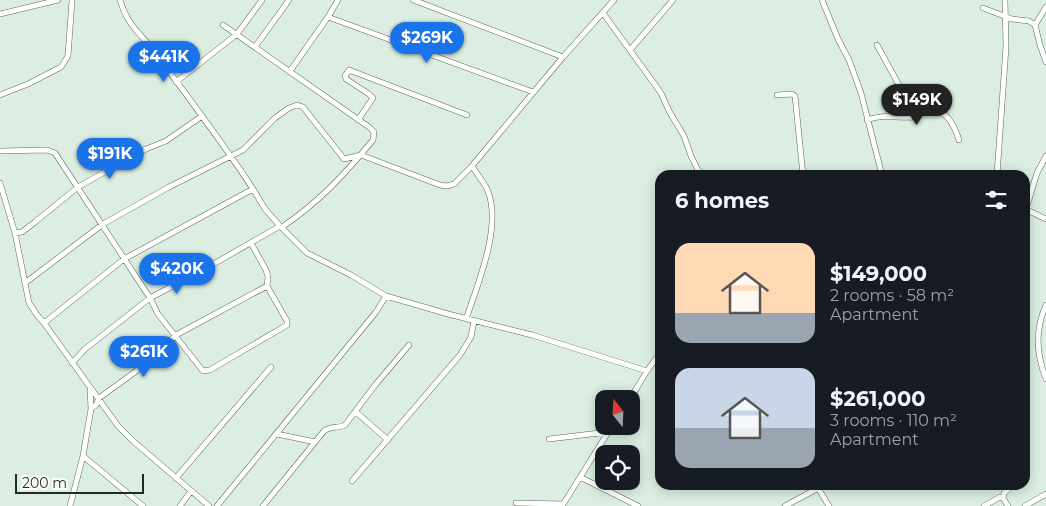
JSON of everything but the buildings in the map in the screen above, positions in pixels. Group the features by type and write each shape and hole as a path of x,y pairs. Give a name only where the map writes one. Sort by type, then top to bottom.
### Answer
{"street":[{"path":"0,14 58,0"},
{"path":"0,96 61,67 68,56 72,0"},
{"path":"120,0 127,20 154,52 202,116 231,156 265,209 308,253 386,296 466,319 532,335 647,371"},
{"path":"176,82 237,34 262,0"},
{"path":"255,47 289,0"},
{"path":"290,71 338,0"},
{"path":"413,0 563,57"},
{"path":"25,283 102,224 243,150 275,118 297,105 303,107 344,159 360,155 425,180 447,186 454,184 472,166 533,92 614,0"},
{"path":"630,50 673,0"},
{"path":"822,0 861,93 881,170"},
{"path":"997,170 1006,47 1006,0"},
{"path":"984,8 1012,19 1029,21 1036,25"},
{"path":"1045,10 1036,25 1046,62"},
{"path":"603,13 660,93 684,136 698,170"},
{"path":"328,17 533,92"},
{"path":"72,363 85,349 150,298 281,227 306,211 321,198 373,140 374,132 223,25"},
{"path":"878,45 916,116"},
{"path":"358,120 371,102 372,97 346,79 344,76 348,70 467,115"},
{"path":"777,95 792,94 795,96 802,170"},
{"path":"867,120 878,116 916,116 935,110 942,112 952,122 958,140"},
{"path":"15,233 22,232 78,187 146,149 166,141 202,116"},
{"path":"0,151 51,151 58,157 150,298 158,314 203,371 210,370 287,325 287,321 267,286 268,277 266,270 251,243"},
{"path":"1030,196 1037,173 1046,156"},
{"path":"466,319 487,254 492,222 487,189 472,166"},
{"path":"0,183 15,233 29,303 37,316 118,426 209,506"},
{"path":"44,323 124,259 253,189"},
{"path":"1030,211 1046,219"},
{"path":"91,408 96,405 98,398 135,372 176,336 267,286"},
{"path":"217,506 376,312 386,296"},
{"path":"1046,305 1037,338 1041,366 1046,379"},
{"path":"352,481 460,355 471,337 474,321"},
{"path":"263,506 329,427 345,425 409,345"},
{"path":"635,390 655,360"},
{"path":"176,478 271,368"},
{"path":"70,506 91,408 90,388"},
{"path":"356,412 388,440"},
{"path":"277,434 315,442"},
{"path":"549,439 595,434"},
{"path":"516,504 563,505 606,435"},
{"path":"82,456 143,506"},
{"path":"580,477 638,506"},
{"path":"785,506 814,490"},
{"path":"819,490 829,506"},
{"path":"1007,490 1003,498 1008,506"},
{"path":"180,506 191,491"},
{"path":"1025,506 1046,494"},
{"path":"984,506 996,498 1003,498"}]}
